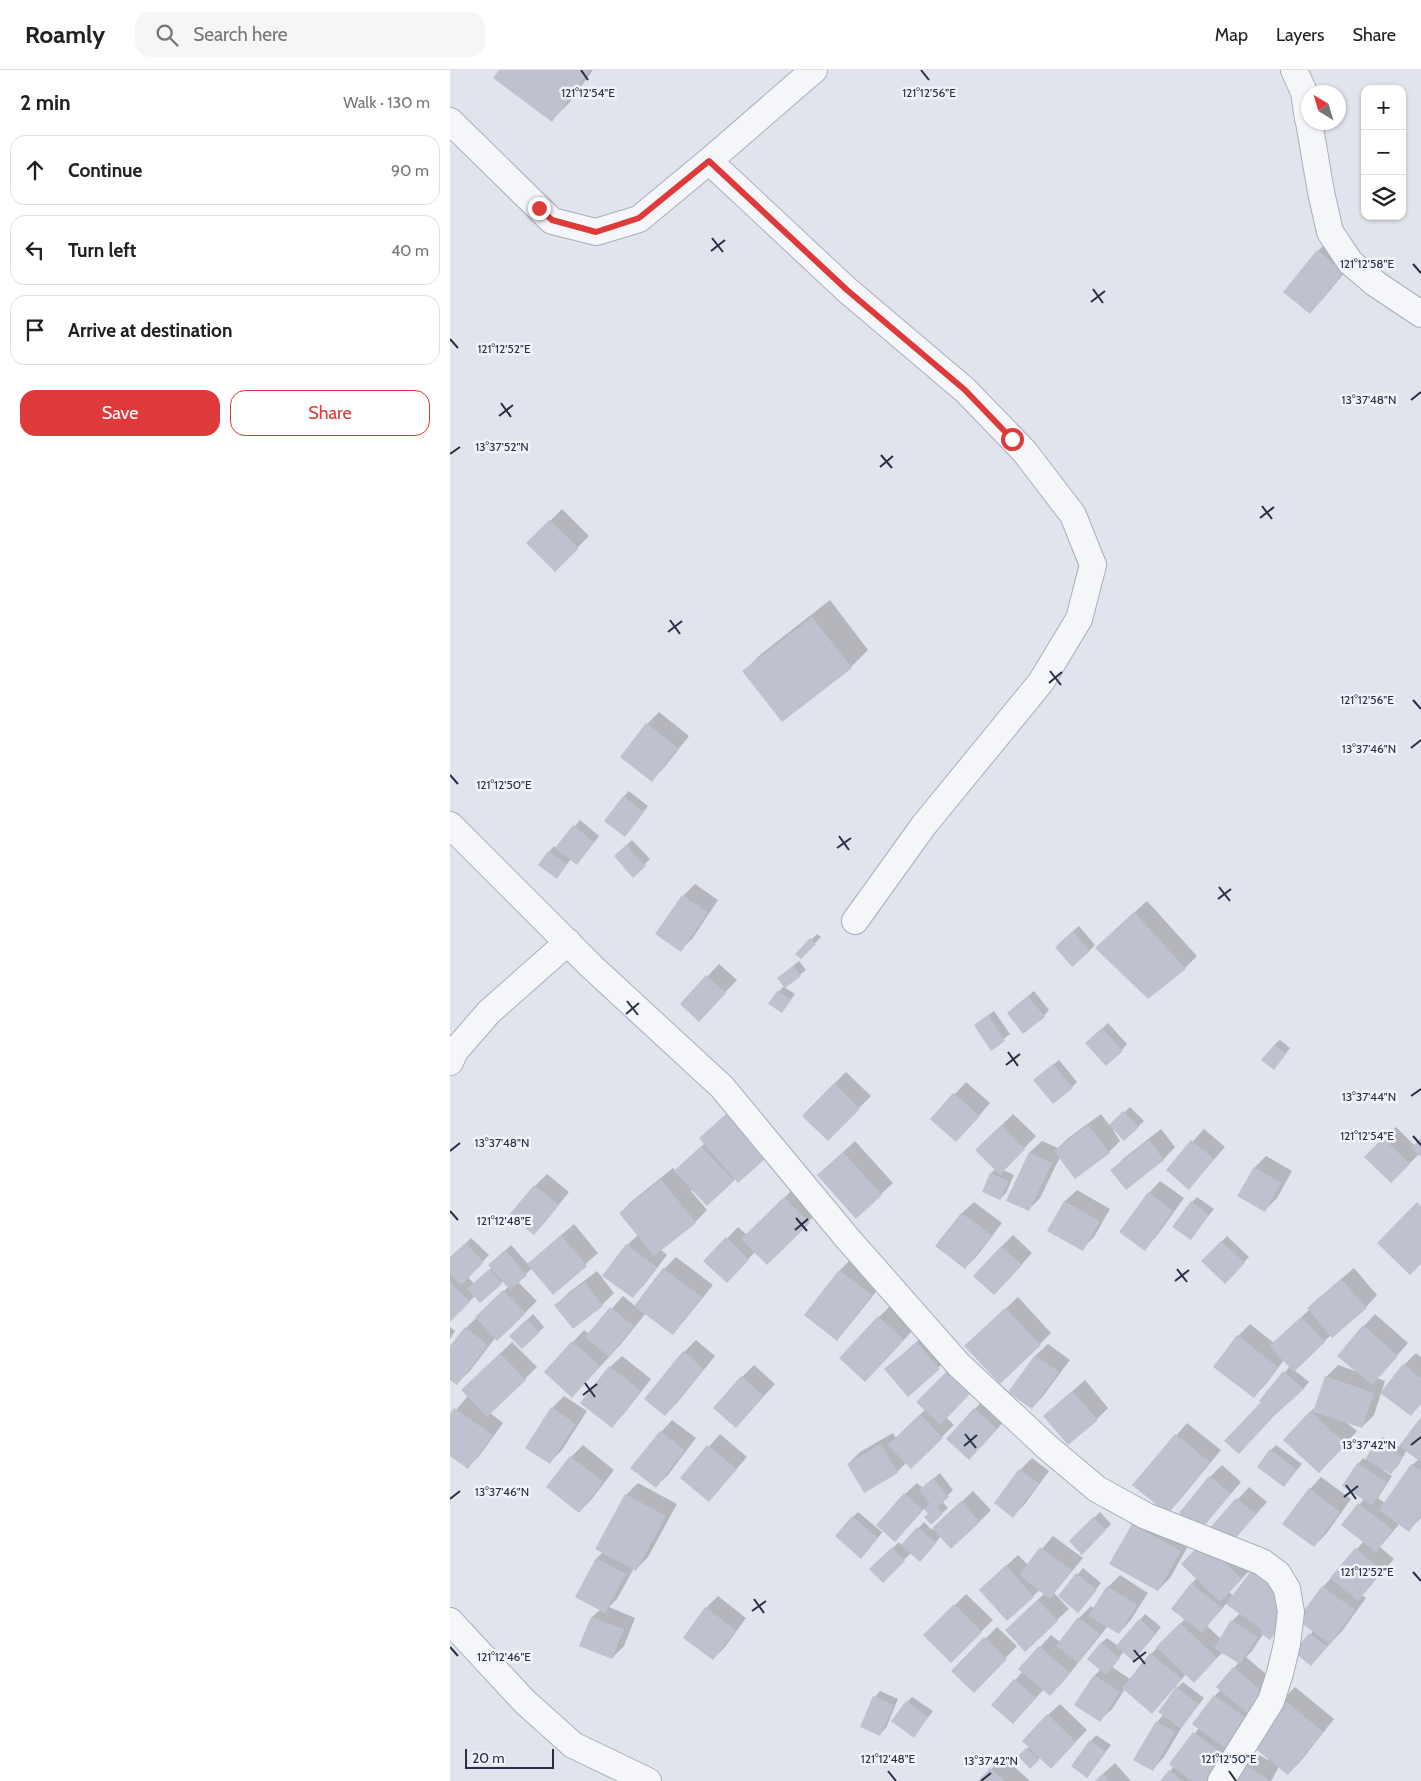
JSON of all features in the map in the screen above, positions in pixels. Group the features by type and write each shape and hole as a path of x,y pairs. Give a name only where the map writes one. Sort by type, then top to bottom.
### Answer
{"street":[{"path":"450,121 552,220 596,232 639,218 709,161 814,70"},
{"path":"1294,70 1301,85"},
{"path":"1311,130 1330,232 1350,262 1376,284 1421,314"},
{"path":"709,161 847,290 965,390 1024,452 1073,515 1094,565 1080,619 1041,682 924,825 855,921"},
{"path":"450,825 591,966 722,1087 848,1239 959,1365 1047,1447 1097,1489 1146,1516 1262,1562 1278,1574 1287,1589 1291,1612 1287,1644 1280,1673 1271,1700 1221,1781"},
{"path":"450,1062 455,1051 489,1012 568,942"},
{"path":"450,1621 524,1701 573,1745 648,1781"}],"building":[{"path":"499,70 590,70 552,122 493,78"},
{"path":"1317,250 1344,272 1310,314 1283,292"},
{"path":"549,520 579,548 555,572 526,543"},
{"path":"812,617 852,668 782,722 742,671"},
{"path":"646,723 678,748 652,782 620,757"},
{"path":"623,796 644,812 625,837 604,821"},
{"path":"573,825 594,842 577,865 555,848"},
{"path":"626,845 646,866 633,878 614,856"},
{"path":"548,851 567,864 557,879 538,865"},
{"path":"682,895 708,912 681,952 655,934"},
{"path":"1134,912 1186,969 1148,999 1095,948"},
{"path":"1073,931 1090,951 1072,967 1055,947"},
{"path":"810,938 816,944 801,959 795,954"},
{"path":"793,966 801,976 785,988 777,978"},
{"path":"706,975 726,993 699,1022 680,1004"},
{"path":"777,991 791,1000 782,1013 768,1004"},
{"path":"1028,996 1045,1017 1023,1034 1007,1013"},
{"path":"988,1015 1005,1041 991,1051 974,1025"},
{"path":"1102,1028 1123,1051 1106,1066 1085,1043"},
{"path":"1274,1045 1286,1054 1274,1070 1261,1060"},
{"path":"1053,1064 1073,1088 1053,1104 1033,1080"},
{"path":"834,1083 860,1109 828,1141 802,1116"},
{"path":"953,1093 980,1116 956,1142 930,1119"},
{"path":"733,1108 773,1152 738,1183 699,1138"},
{"path":"1123,1111 1139,1127 1124,1141 1109,1125"},
{"path":"1001,1125 1025,1149 1000,1175 975,1150"},
{"path":"1088,1125 1110,1153 1075,1179 1054,1151"},
{"path":"1383,1138 1410,1164 1391,1183 1364,1157"},
{"path":"1421,1138 1421,1157 1411,1148"},
{"path":"1149,1140 1164,1160 1126,1190 1110,1170"},
{"path":"1191,1140 1214,1159 1189,1190 1166,1170"},
{"path":"701,1146 734,1181 707,1206 674,1171"},
{"path":"843,1152 882,1195 856,1219 817,1175"},
{"path":"1029,1152 1052,1163 1029,1211 1006,1201"},
{"path":"1254,1167 1281,1183 1265,1212 1237,1196"},
{"path":"990,1173 1009,1181 1000,1200 982,1192"},
{"path":"661,1179 696,1223 654,1256 619,1213"},
{"path":"534,1185 559,1205 534,1235 509,1215"},
{"path":"1148,1192 1173,1211 1145,1251 1119,1232"},
{"path":"784,1197 810,1223 767,1265 741,1239"},
{"path":"1064,1201 1100,1221 1083,1251 1047,1231"},
{"path":"1191,1201 1209,1215 1191,1240 1172,1227"},
{"path":"1417,1202 1421,1206 1421,1264 1410,1275 1377,1243"},
{"path":"961,1213 992,1235 965,1269 935,1246"},
{"path":"561,1235 587,1266 553,1295 527,1264"},
{"path":"726,1237 749,1260 727,1283 703,1261"},
{"path":"1221,1241 1245,1263 1225,1284 1201,1261"},
{"path":"465,1243 484,1262 461,1285 450,1274 450,1257"},
{"path":"626,1244 657,1267 633,1298 602,1276"},
{"path":"1001,1246 1022,1265 994,1295 973,1276"},
{"path":"505,1250 527,1275 510,1290 488,1265"},
{"path":"663,1268 702,1297 673,1335 634,1306"},
{"path":"489,1269 502,1284 480,1303 467,1289"},
{"path":"839,1270 872,1295 837,1341 804,1315"},
{"path":"1341,1279 1367,1308 1332,1338 1307,1308"},
{"path":"450,1282 470,1302 450,1322"},
{"path":"585,1282 603,1306 573,1329 554,1305"},
{"path":"503,1290 526,1313 497,1341 475,1317"},
{"path":"610,1307 634,1326 609,1357 585,1337"},
{"path":"1005,1308 1041,1345 1000,1384 964,1346"},
{"path":"878,1316 904,1340 865,1382 839,1358"},
{"path":"1301,1317 1325,1342 1294,1372 1269,1346"},
{"path":"527,1319 539,1333 522,1349 509,1336"},
{"path":"1363,1325 1398,1356 1372,1385 1337,1356"},
{"path":"465,1327 488,1345 457,1385 450,1380 450,1346"},
{"path":"1237,1335 1278,1367 1254,1398 1213,1367"},
{"path":"572,1341 600,1366 572,1398 544,1372"},
{"path":"917,1342 940,1369 908,1397 884,1369"},
{"path":"683,1351 704,1369 665,1416 644,1399"},
{"path":"500,1353 526,1380 487,1417 461,1390"},
{"path":"1035,1355 1059,1372 1032,1409 1008,1392"},
{"path":"1403,1364 1421,1378 1421,1403 1411,1416 1380,1393"},
{"path":"609,1366 641,1391 612,1428 580,1403"},
{"path":"948,1370 971,1393 940,1425 916,1402"},
{"path":"1283,1371 1304,1389 1274,1416 1239,1454 1224,1441 1260,1403 1264,1407 1259,1401"},
{"path":"741,1376 764,1396 736,1428 713,1408"},
{"path":"1325,1376 1374,1393 1362,1428 1313,1412"},
{"path":"1072,1391 1098,1420 1068,1445 1043,1416"},
{"path":"551,1407 576,1424 550,1464 525,1448"},
{"path":"454,1408 493,1435 468,1469 450,1456 450,1414"},
{"path":"974,1408 997,1429 969,1460 946,1439"},
{"path":"1310,1411 1346,1444 1319,1473 1283,1440"},
{"path":"920,1414 943,1438 911,1469 888,1445"},
{"path":"1421,1417 1421,1462 1399,1446"},
{"path":"660,1431 685,1450 656,1488 630,1468"},
{"path":"1175,1434 1210,1462 1168,1514 1132,1485"},
{"path":"1376,1442 1402,1457 1391,1474 1365,1459"},
{"path":"881,1444 898,1473 864,1493 847,1464"},
{"path":"707,1445 737,1469 709,1502 680,1478"},
{"path":"1270,1449 1297,1470 1284,1487 1257,1467"},
{"path":"570,1456 603,1482 579,1513 546,1487"},
{"path":"1357,1463 1387,1482 1372,1505 1342,1486"},
{"path":"1411,1464 1421,1471 1421,1515 1409,1532 1379,1510"},
{"path":"1019,1469 1039,1483 1013,1518 994,1503"},
{"path":"1209,1476 1231,1494 1200,1531 1179,1513"},
{"path":"933,1478 949,1497 937,1507 943,1514 931,1525 924,1517 928,1514 924,1509 930,1504 919,1490"},
{"path":"1309,1488 1340,1512 1314,1547 1282,1524"},
{"path":"904,1493 923,1510 895,1542 876,1525"},
{"path":"625,1494 666,1516 636,1571 595,1549"},
{"path":"1236,1498 1256,1514 1229,1546 1209,1529"},
{"path":"961,1501 980,1522 951,1549 932,1528"},
{"path":"1358,1503 1393,1530 1376,1552 1341,1525"},
{"path":"852,1516 878,1538 861,1559 835,1536"},
{"path":"1093,1517 1106,1530 1082,1555 1069,1541"},
{"path":"1132,1524 1181,1551 1158,1591 1109,1564"},
{"path":"917,1527 936,1543 920,1562 901,1545"},
{"path":"1203,1541 1242,1579 1220,1602 1181,1564"},
{"path":"892,1547 905,1561 883,1583 869,1569"},
{"path":"1040,1547 1072,1570 1050,1599 1019,1575"},
{"path":"1355,1548 1383,1571 1358,1601 1330,1578"},
{"path":"596,1558 626,1574 605,1613 575,1597"},
{"path":"1006,1565 1034,1597 1007,1621 979,1590"},
{"path":"1253,1568 1283,1590 1275,1601 1285,1608 1274,1622 1280,1626 1270,1640 1260,1633 1262,1630 1226,1604"},
{"path":"1076,1573 1097,1590 1078,1613 1058,1596"},
{"path":"1191,1583 1222,1608 1202,1633 1171,1609"},
{"path":"1107,1586 1137,1605 1119,1634 1088,1616"},
{"path":"1322,1586 1355,1610 1330,1644 1297,1620"},
{"path":"1038,1600 1058,1621 1025,1652 1005,1630"},
{"path":"954,1604 982,1632 951,1663 923,1635"},
{"path":"705,1607 736,1630 713,1660 683,1638"},
{"path":"591,1617 624,1629 612,1659 579,1646"},
{"path":"1078,1617 1100,1634 1078,1663 1056,1646"},
{"path":"1139,1619 1156,1634 1133,1661 1116,1646"},
{"path":"1231,1620 1258,1637 1240,1664 1214,1648"},
{"path":"1180,1623 1217,1658 1194,1683 1156,1647"},
{"path":"1309,1633 1327,1647 1311,1666 1294,1652"},
{"path":"984,1637 1007,1659 974,1693 951,1671"},
{"path":"1101,1642 1120,1658 1106,1675 1087,1659"},
{"path":"1039,1646 1070,1673 1050,1696 1018,1669"},
{"path":"1150,1653 1182,1679 1152,1714 1122,1688"},
{"path":"1233,1667 1270,1698 1253,1718 1216,1687"},
{"path":"1094,1675 1120,1692 1100,1722 1074,1705"},
{"path":"1014,1679 1036,1698 1013,1724 991,1705"},
{"path":"1176,1687 1199,1704 1181,1729 1158,1712"},
{"path":"1214,1695 1254,1724 1233,1754 1192,1724"},
{"path":"873,1696 894,1705 880,1736 860,1727"},
{"path":"1282,1698 1323,1732 1288,1775 1247,1742"},
{"path":"906,1701 928,1717 914,1738 891,1721"},
{"path":"1047,1714 1076,1742 1051,1769 1022,1741"},
{"path":"1156,1721 1175,1732 1153,1771 1133,1760"},
{"path":"1193,1732 1229,1758 1212,1781 1192,1781 1169,1764"},
{"path":"1090,1740 1106,1752 1087,1778 1071,1766"},
{"path":"1026,1748 1039,1760 1030,1769 1018,1756"},
{"path":"1244,1764 1268,1779 1267,1781 1233,1781"},
{"path":"990,1768 1005,1781 978,1781"},
{"path":"1169,1770 1182,1781 1160,1781"},
{"path":"1103,1774 1109,1781 1095,1781"}],"route":[{"path":"539,208 552,220 596,232 639,218 709,161 847,290 965,390 1012,439"}]}
